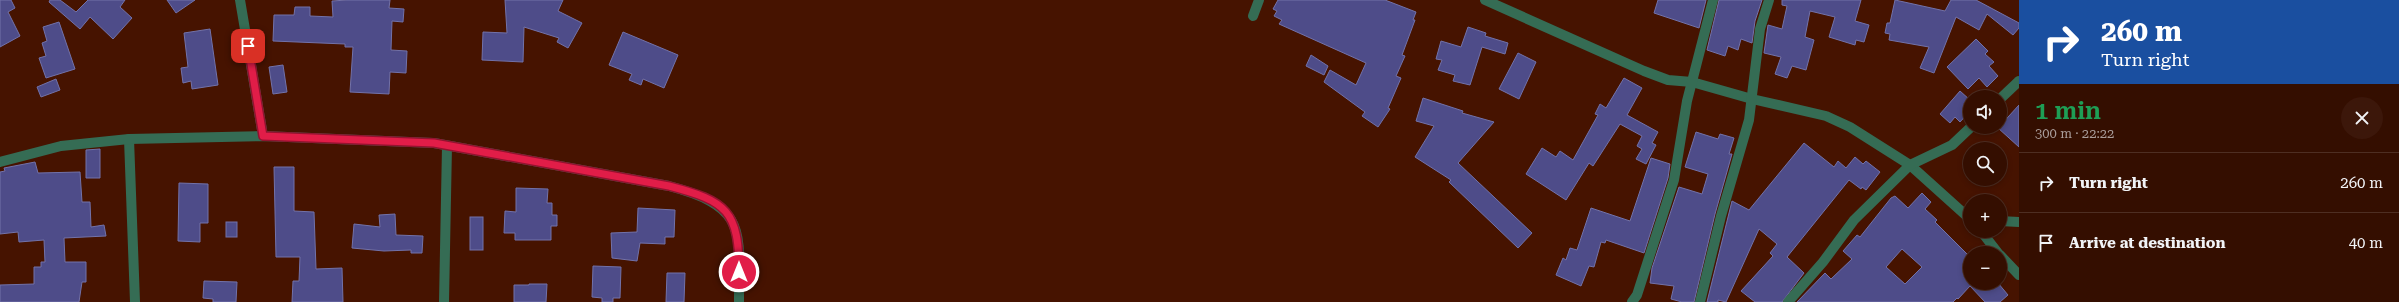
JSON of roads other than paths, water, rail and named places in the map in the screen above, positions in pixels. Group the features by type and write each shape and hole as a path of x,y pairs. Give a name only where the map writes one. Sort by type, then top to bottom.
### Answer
{"street":[{"path":"240,0 263,136"},
{"path":"1253,16 1259,0"},
{"path":"1486,0 1644,71 1668,80 1692,82 1752,99 1826,116 1850,127 1910,165 1963,211"},
{"path":"1632,302 1637,295 1674,180 1692,82 1713,0"},
{"path":"1700,302 1721,216 1749,120 1760,29 1769,0"},
{"path":"2007,92 2019,81"},
{"path":"1788,302 1823,262 1854,220 1910,165 1952,145 1964,134"},
{"path":"0,162 61,146 128,139 263,136 446,146 669,186 698,193 713,201 726,211 735,226 738,237 739,302"},
{"path":"128,139 135,302"},
{"path":"444,302 446,146"},
{"path":"2007,221 2019,222"},
{"path":"1986,238 1993,246"},
{"path":"2007,262 2019,274"}]}
